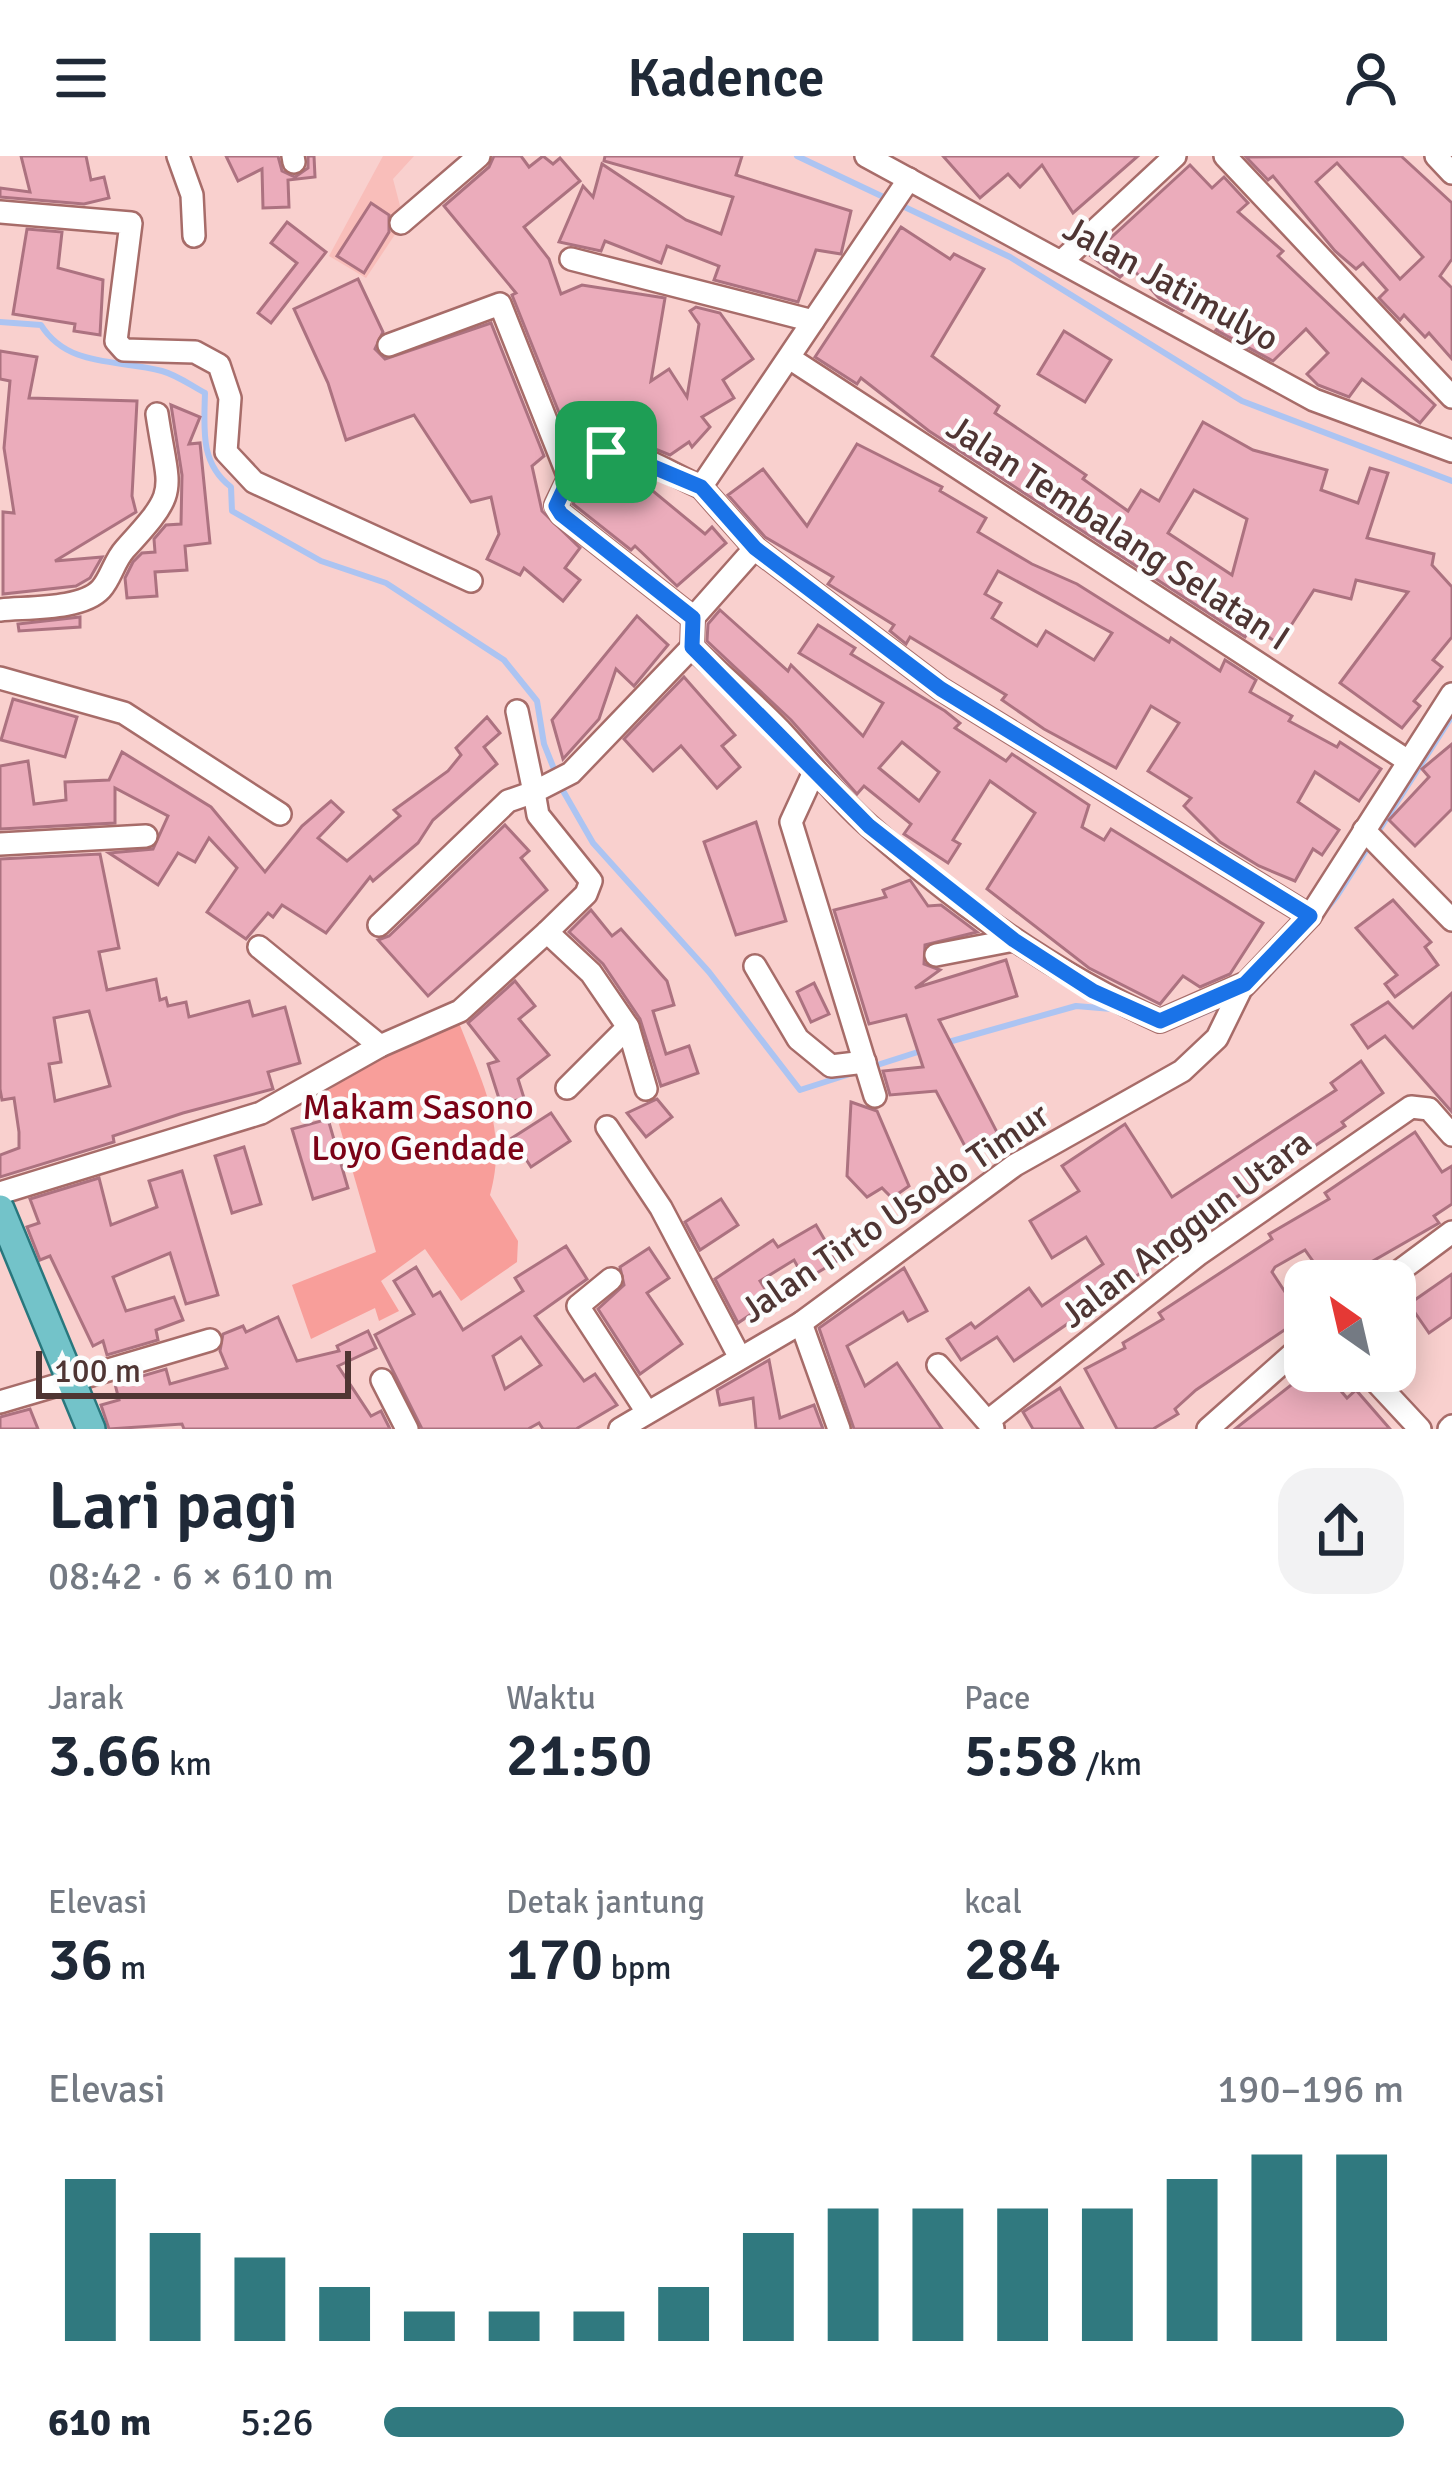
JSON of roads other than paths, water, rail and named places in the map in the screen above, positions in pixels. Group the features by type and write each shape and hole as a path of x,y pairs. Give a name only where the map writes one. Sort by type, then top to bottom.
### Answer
{"main road":[{"path":"0,1209 91,1429"}],"street":[{"path":"178,156 192,195 194,236"},
{"path":"401,223 478,156"},
{"name":"Jalan Jatimulyo","path":"866,156 906,183 1062,261 1314,400 1452,451"},
{"path":"1062,261 1174,156"},
{"path":"1225,156 1452,397"},
{"path":"1436,156 1452,172"},
{"path":"701,487 906,183"},
{"path":"0,212 131,223 116,340 124,350 195,352 219,365 230,398 226,452 254,482 471,581"},
{"path":"571,259 813,321"},
{"path":"389,345 500,304 569,478"},
{"name":"Jalan Tembalang Selatan I","path":"791,359 1137,580 1408,761"},
{"path":"0,610 81,600 103,588 120,555 149,528 166,499 157,414"},
{"path":"693,618 556,506 569,478 595,456 618,452 701,487 755,548 941,689 1310,916"},
{"path":"379,926 508,801 552,783 692,647 693,618 755,548"},
{"path":"692,647 782,732 814,772 869,826 1014,940 1093,991 1160,1021 1239,993 1310,916 1451,696"},
{"path":"0,678 124,713 280,814"},
{"path":"0,1193 261,1114 380,1046 460,1011 547,932 586,894 591,881 538,815 552,783 517,711"},
{"path":"814,772 791,822 875,1096"},
{"path":"1364,830 1452,920"},
{"path":"0,844 146,836"},
{"path":"547,932 591,973 628,1027 646,1089"},
{"path":"936,956 1014,940"},
{"path":"259,947 380,1046"},
{"path":"755,966 799,1039 831,1066 865,1062"},
{"name":"Jalan Tirto Usodo Timur","path":"620,1429 801,1323 1016,1165 1182,1071 1217,1038 1239,993"},
{"path":"567,1088 628,1027"},
{"name":"Jalan Anggun Utara","path":"990,1425 1198,1254 1411,1107 1429,1109 1452,1135"},
{"path":"607,1127 662,1208 739,1356"},
{"path":"1414,1260 1452,1232"},
{"path":"611,1279 578,1306 647,1412"},
{"path":"801,1323 839,1429"},
{"path":"0,1402 210,1340"},
{"path":"1208,1429 1284,1362"},
{"path":"938,1365 990,1425"},
{"path":"382,1380 407,1429"},
{"path":"1386,1392 1420,1429"}],"waterway":[{"path":"797,156 1010,257 1242,401 1452,481"},
{"path":"0,322 41,325 65,349 95,360 162,371 205,393 206,445 214,467 231,487 232,511 321,561 386,583 504,660 537,701 544,744 562,789 593,843 709,972 800,1090 853,1073"},
{"path":"1295,947 1337,896 1452,716"},
{"path":"1187,1020 1224,1004"},
{"path":"945,1043 1076,1006 1112,1009"},
{"path":"871,1067 921,1051"}],"park label":[{"name":"Makam Sasono Loyo Gendade","path":"418,1128"}]}
